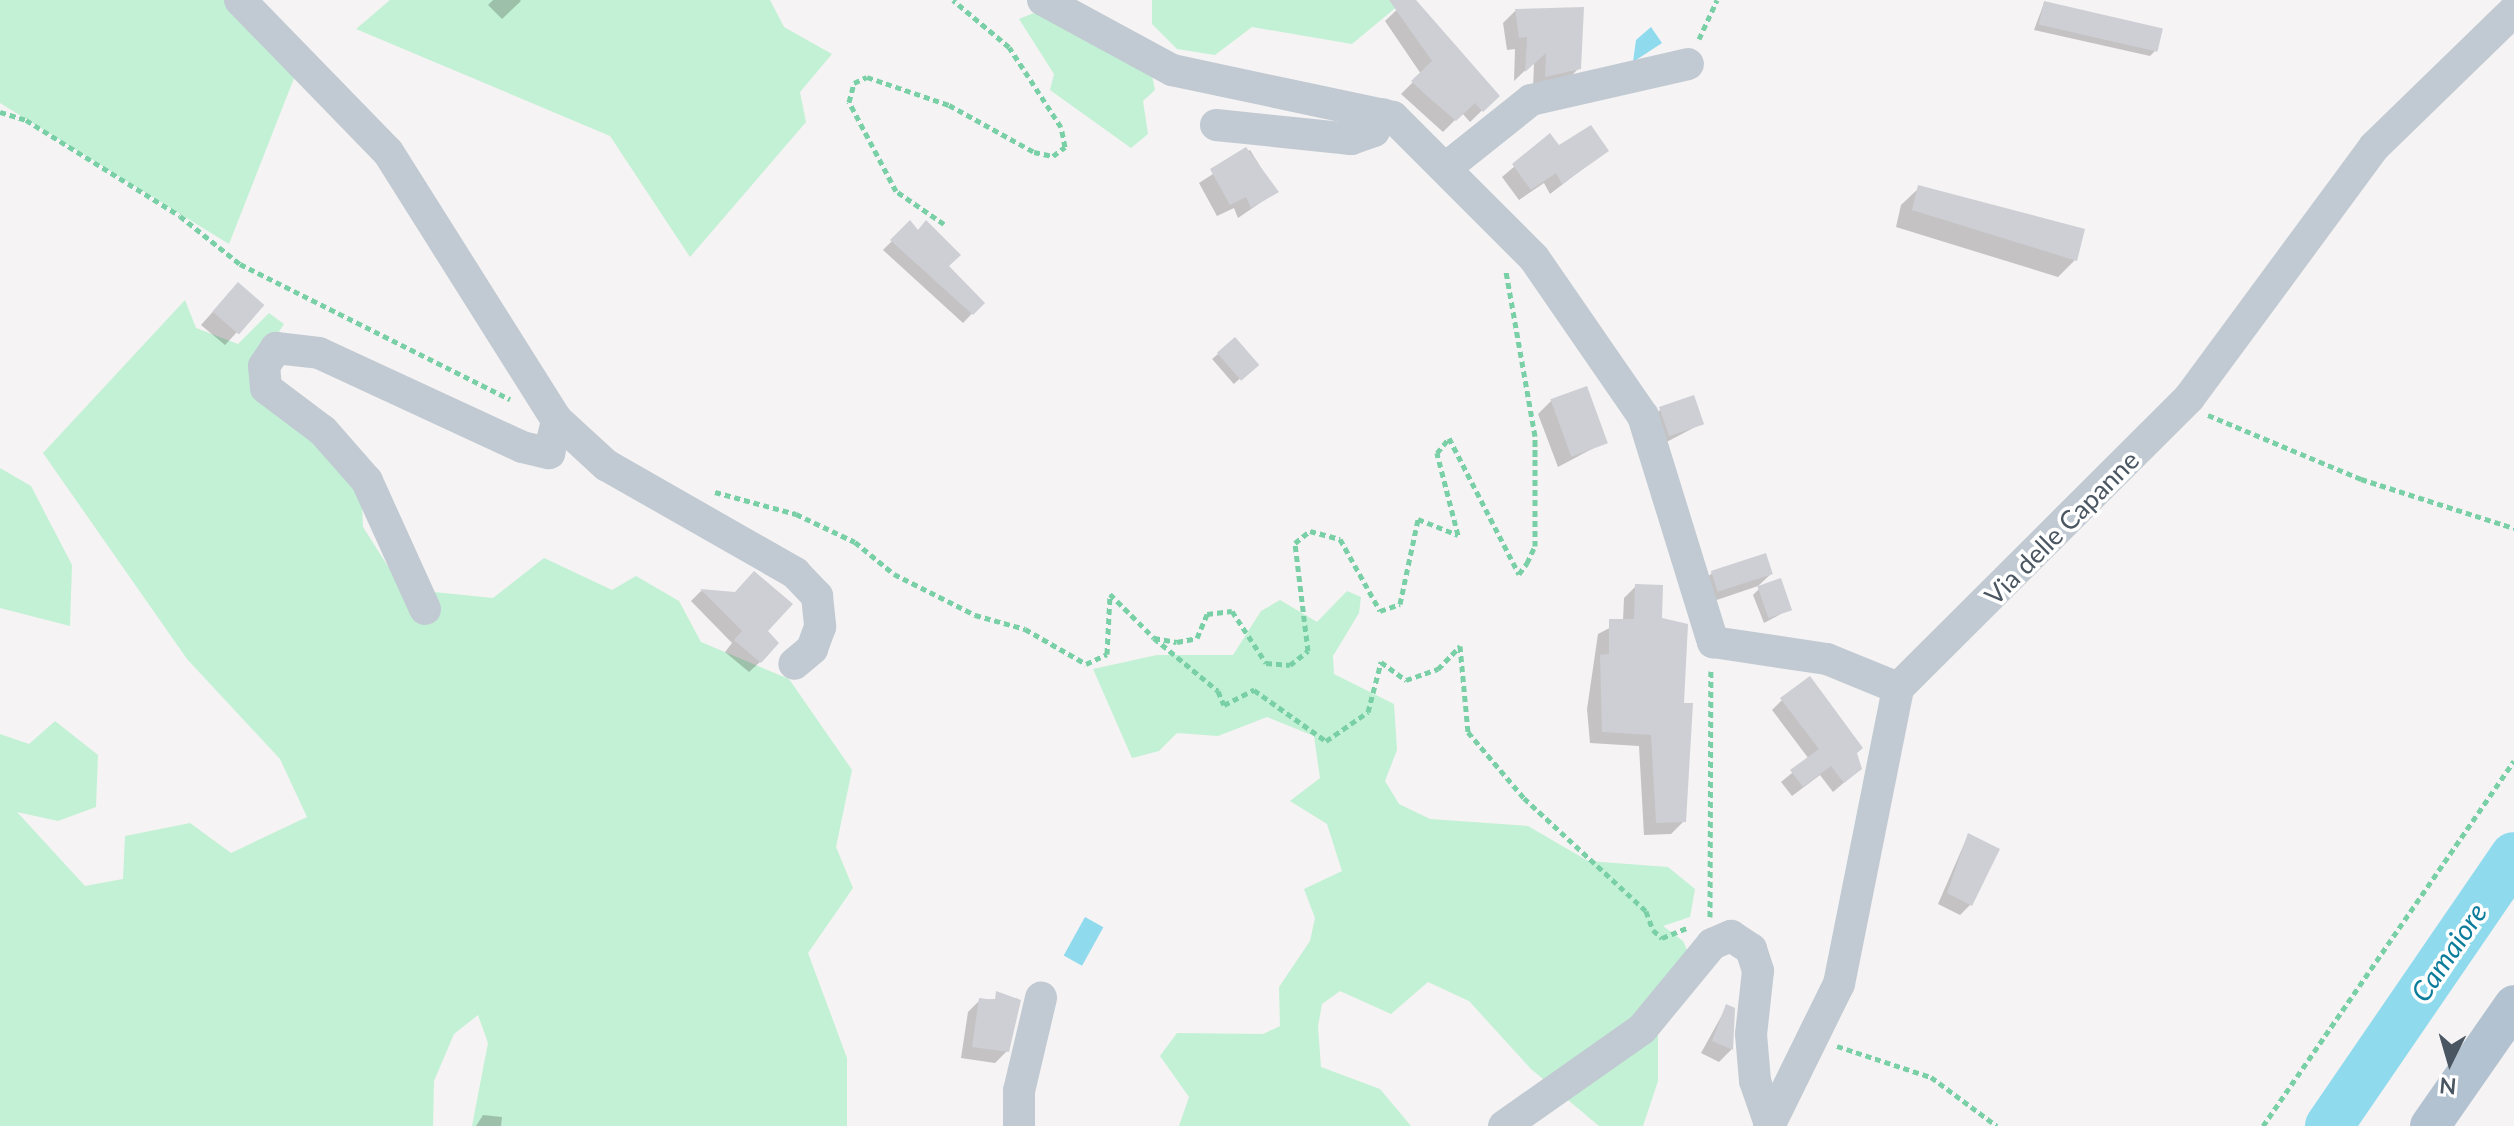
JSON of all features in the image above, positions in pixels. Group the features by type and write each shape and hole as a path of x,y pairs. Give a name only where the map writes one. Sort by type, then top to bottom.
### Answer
{"main road":[{"path":"2430,1126 2514,1005"}],"street":[{"path":"240,0 388,152 557,420 606,465 795,573 817,596 820,627 812,649 794,664"},
{"path":"1043,0 1172,70 1383,114 1447,167 1516,238 1643,416 1713,642 1827,659 1898,688 1839,984 1817,1040 1770,1125"},
{"name":"Via delle Capanne","path":"1898,688 2189,398 2374,147 2514,11"},
{"path":"1447,167 1531,100 1688,64"},
{"path":"1216,125 1351,139 1374,131 1383,114"},
{"path":"425,609 367,481 323,431 266,388 270,357 276,348 319,353 522,447 549,453 557,420"},
{"path":"1504,1126 1642,1029 1712,944 1731,936 1751,949 1758,971 1751,1034 1755,1081 1770,1125"},
{"path":"1019,1126 1019,1091 1041,998"}],"path":[{"path":"944,224 896,191 849,102 854,83 867,77 949,105 1034,152 1053,156 1065,147 1009,47 953,0"},
{"path":"1688,64 1717,0"},
{"path":"0,112 26,120 180,216 240,264 557,420"},
{"path":"1154,638 1197,638 1207,614 1232,611 1266,663 1290,665 1308,651 1295,543 1310,531 1340,539 1380,611 1400,604 1418,519 1458,535 1437,453 1449,438 1519,574 1535,546 1536,488 1535,436 1507,286 1505,250 1516,238"},
{"path":"2189,398 2214,420 2346,474 2514,528"},
{"path":"701,488 796,514 855,542 894,574 975,615 1025,629 1086,664 1107,654 1110,594 1177,664 1218,691 1224,705 1254,690 1326,741 1368,712 1381,662 1406,680 1438,669 1460,646 1468,732 1524,798 1646,911 1653,930 1662,938 1686,928 1712,944"},
{"path":"1712,944 1707,737 1713,642"},
{"path":"2263,1126 2514,761"},
{"path":"1817,1040 1931,1077 1997,1126"}],"green space":[{"path":"0,0 228,0 298,68 229,244 0,103"},
{"path":"390,0 770,0 784,27 832,54 800,92 806,122 690,257 610,136 356,29"},
{"path":"1152,0 1405,0 1352,44 1252,27 1215,55 1177,49 1152,24"},
{"path":"1061,2 1151,71 1155,90 1143,101 1148,134 1131,148 1050,90 1054,74 1019,19"},
{"path":"185,300 196,328 238,344 269,313 284,324 253,372 361,485 363,527 389,568 434,592 493,598 544,558 612,590 636,576 679,601 701,642 789,679 852,770 836,847 853,888 808,953 847,1058 847,1126 472,1126 488,1043 478,1015 454,1034 434,1081 433,1126 0,1126 0,734 29,744 55,721 98,755 96,807 58,821 17,812 85,886 123,879 125,836 190,823 231,853 307,817 280,759 187,659 43,453"},
{"path":"0,468 31,486 72,565 70,626 0,608"},
{"path":"1347,591 1361,597 1359,613 1333,656 1334,674 1394,704 1397,750 1385,781 1399,804 1430,819 1528,826 1588,861 1668,867 1695,889 1690,917 1663,926 1683,941 1698,974 1658,1030 1658,1081 1643,1126 1599,1126 1531,1069 1469,1001 1428,982 1391,1014 1340,991 1322,1004 1318,1026 1321,1067 1380,1089 1411,1126 1179,1126 1189,1097 1160,1056 1177,1033 1263,1034 1280,1026 1279,987 1310,941 1315,918 1304,889 1342,871 1327,824 1290,801 1320,778 1314,736 1267,717 1218,736 1177,733 1159,751 1132,758 1093,669 1157,655 1233,655 1261,611 1280,600 1317,622"}],"water":[{"path":"1651,27 1662,43 1633,62 1636,40"},
{"path":"1085,917 1103,927 1082,966 1064,955"}],"building":[{"path":"1389,0 1416,0 1500,96 1483,112 1475,103 1456,121 1427,96 1411,81 1432,61"},
{"path":"2044,1 2163,28 2157,52 2039,24"},
{"path":"1584,7 1581,69 1545,77 1546,53 1525,72 1527,37 1519,38 1515,9"},
{"path":"1591,125 1609,151 1562,184 1556,173 1531,190 1512,164 1550,133 1559,145"},
{"path":"1246,147 1279,192 1251,208 1246,197 1230,205 1210,169"},
{"path":"1918,185 2085,229 2077,261 1912,210"},
{"path":"910,220 918,230 926,220 961,255 949,266 985,303 973,315 890,240"},
{"path":"238,282 264,305 239,334 212,311"},
{"path":"1235,337 1259,365 1241,381 1217,353"},
{"path":"1587,386 1608,443 1571,457 1550,399"},
{"path":"1694,395 1704,424 1669,436 1659,407"},
{"path":"1766,553 1773,574 1718,592 1711,571"},
{"path":"754,571 793,604 768,631 779,643 761,663 734,640 742,631 700,589 735,592"},
{"path":"1781,578 1792,610 1768,618 1757,586"},
{"path":"1635,584 1663,585 1662,618 1688,624 1684,703 1693,703 1686,822 1656,823 1651,735 1602,732 1600,655 1609,654 1609,619 1634,619"},
{"path":"1810,676 1863,748 1857,753 1862,769 1844,783 1831,766 1803,787 1790,770 1819,749 1780,698"},
{"path":"1968,833 2000,849 1972,906 1947,893"},
{"path":"996,991 1021,1000 1009,1052 972,1047 979,998 995,1000"},
{"path":"1726,1004 1735,1008 1733,1050 1712,1041"}],"waterway":[{"name":"Camaiore","path":"2329,1126 2514,856"}]}
